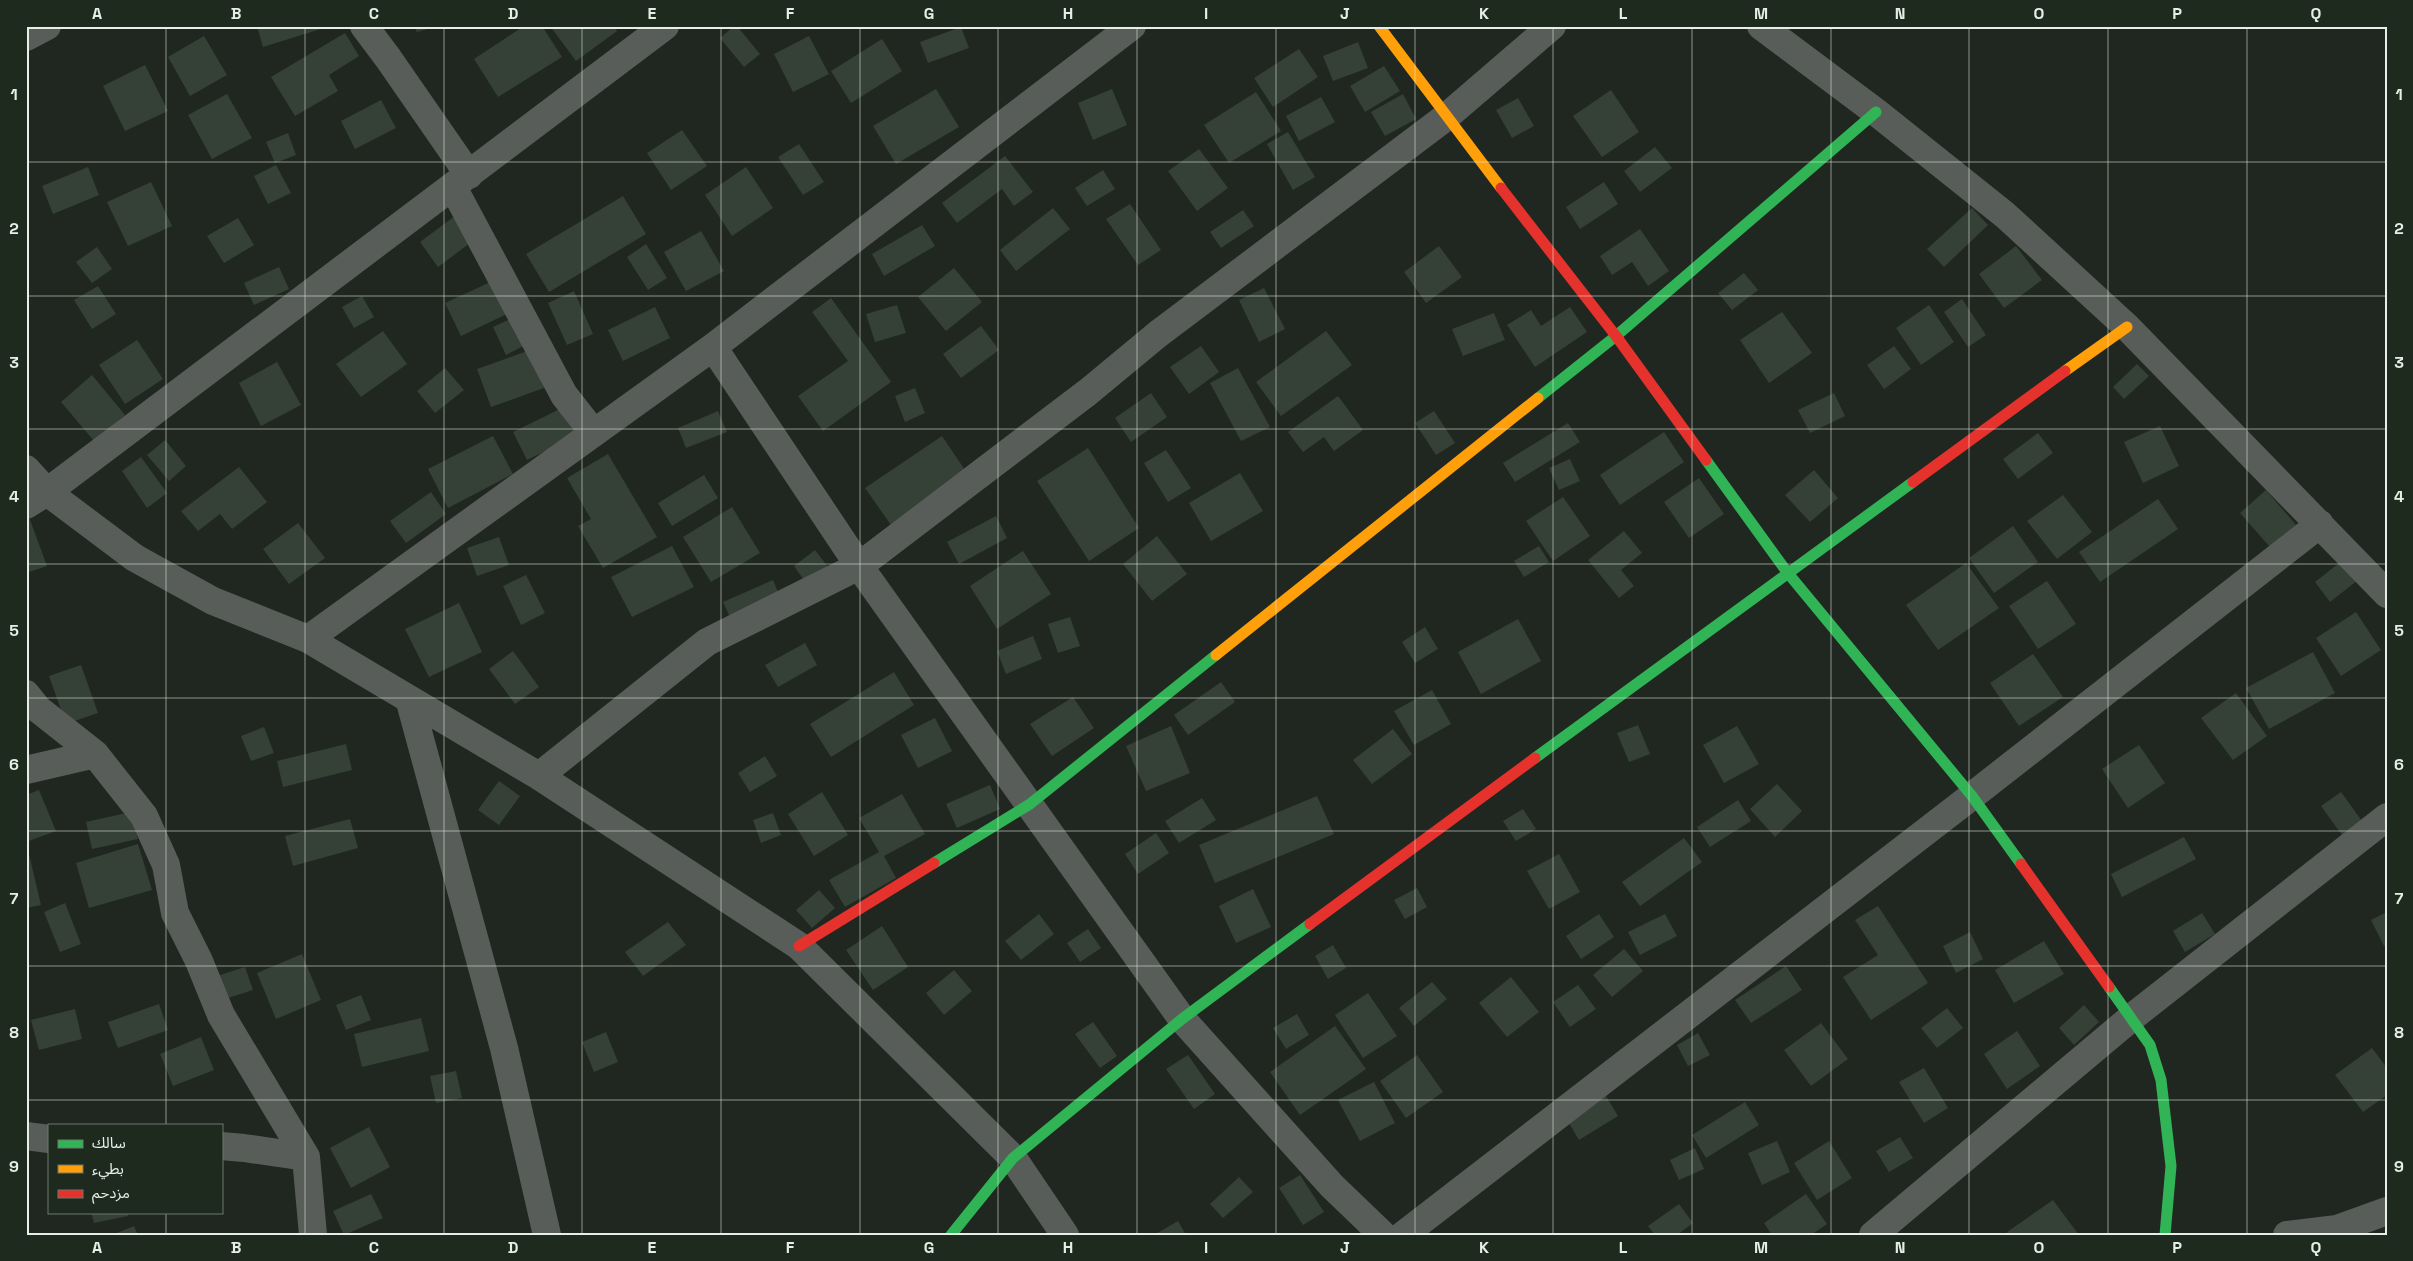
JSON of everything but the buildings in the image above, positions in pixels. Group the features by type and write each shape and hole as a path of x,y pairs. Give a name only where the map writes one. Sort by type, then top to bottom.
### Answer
{"street":[{"path":"26,37 47,26"},
{"path":"364,26 393,64 461,181 564,395 593,432"},
{"path":"37,499 665,26"},
{"path":"308,639 713,347 1132,26"},
{"path":"1379,26 1446,117 1616,336 1787,572 1972,796 2054,908 2150,1045 2161,1080 2171,1166 2164,1235"},
{"path":"539,776 707,642 859,566 1088,392 1166,328 1446,117 1552,26"},
{"path":"1761,26 1876,112 2005,215 2127,327 2387,594"},
{"path":"799,946 1030,804 1616,336 1876,112"},
{"path":"951,1235 1013,1158 1182,1019 1787,572 2127,327"},
{"path":"713,347 859,566 1182,1019 1332,1186 1383,1235"},
{"path":"26,469 37,499 172,580 213,601 308,639 410,702 539,776 799,946 1013,1158 1065,1235"},
{"path":"1403,1235 1972,796 2320,524"},
{"path":"26,694 38,709 95,754 144,816 166,865 175,913 199,961 221,1016 306,1157 313,1235"},
{"path":"410,702 504,1048 547,1235"},
{"path":"26,770 95,754"},
{"path":"1873,1235 2131,1018 2387,817"},
{"path":"26,1136 48,1138"},
{"path":"222,1146 306,1157"},
{"path":"2286,1235 2338,1232 2387,1211"}],"traffic: fast":[{"path":"1538,398 1616,336 1876,112"},
{"path":"1706,460 1787,572 1972,796 2021,864"},
{"path":"1535,758 1913,482"},
{"path":"934,863 1030,804 1216,655"},
{"path":"951,1235 1013,1158 1182,1019 1310,924"},
{"path":"2109,987 2150,1045 2161,1080 2171,1166 2165,1235"}],"traffic: slow":[{"path":"1379,26 1501,188"},
{"path":"2065,371 2127,327"},
{"path":"1216,655 1538,398"}],"traffic: jam":[{"path":"1501,188 1616,336 1706,460"},
{"path":"1913,482 2065,371"},
{"path":"1310,924 1535,758"},
{"path":"799,946 934,863"},
{"path":"2021,864 2109,987"}]}
